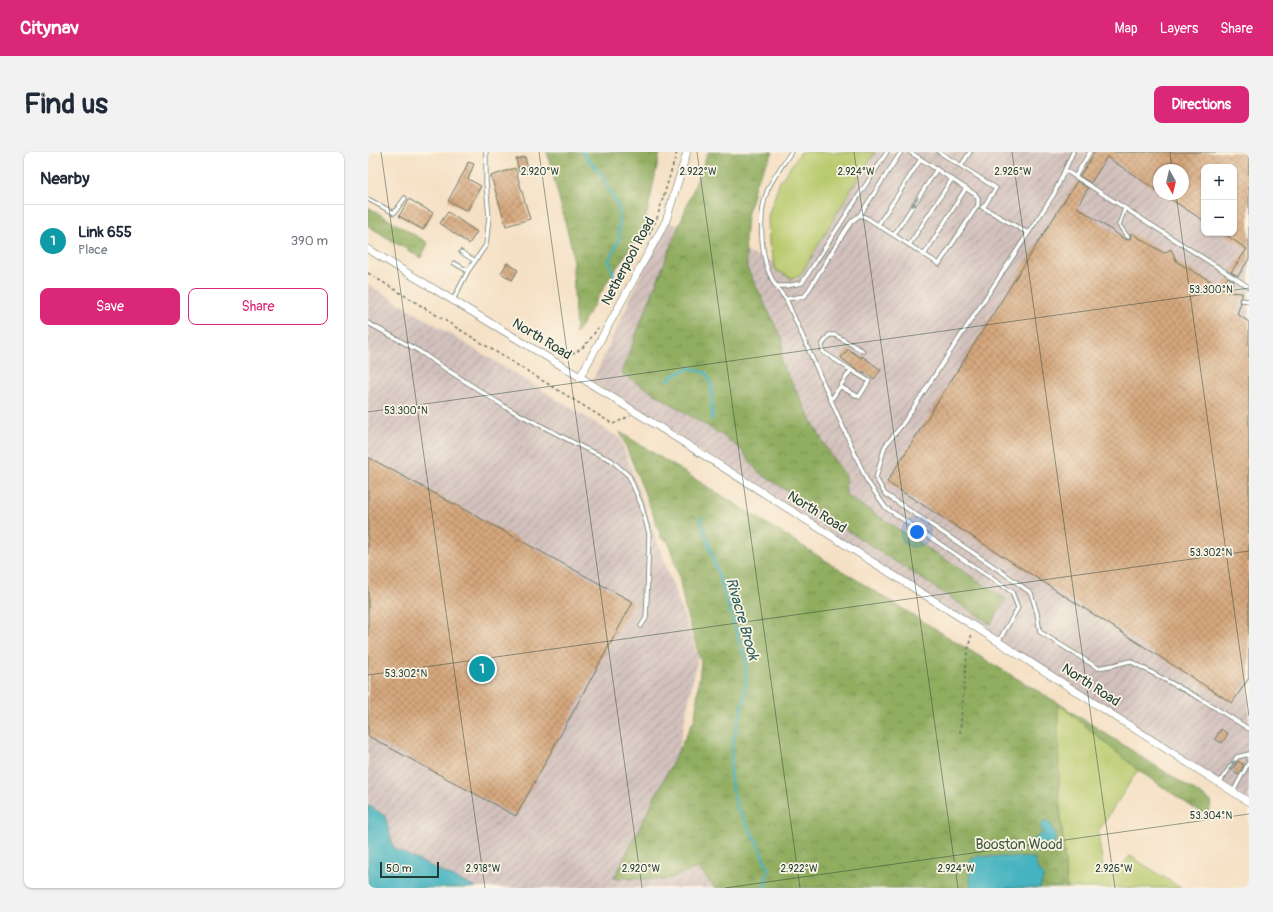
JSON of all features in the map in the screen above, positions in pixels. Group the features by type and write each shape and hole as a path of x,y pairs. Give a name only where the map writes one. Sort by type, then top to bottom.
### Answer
{"street":[{"name":"Netherpool Road","path":"580,378 666,221 687,152"},
{"name":"North Road","path":"368,249 580,378 976,627 1249,802"}],"lane":[{"path":"453,300 468,271 486,245 490,217 486,183 486,152"},
{"path":"791,152 768,188 764,203 762,219 763,243 765,262 772,280 786,299 867,481 886,508 1012,592 1018,608 998,642"},
{"path":"776,286 802,283 887,152"},
{"path":"786,299 805,296 845,231 852,221 860,215 901,152"},
{"path":"860,215 939,264 978,205 978,198 966,188 910,152"},
{"path":"939,152 996,188 983,208"},
{"path":"961,166 970,152"},
{"path":"1074,152 1054,194 902,425 885,446 876,478 885,494 1031,593 1038,613 1040,632 1098,668 1130,661 1201,699 1249,729"},
{"path":"1075,177 1090,152"},
{"path":"878,226 921,159"},
{"path":"894,235 937,169"},
{"path":"1065,170 1249,287"},
{"path":"909,245 952,179"},
{"path":"924,255 966,188"},
{"path":"368,199 394,213 405,198"},
{"path":"978,205 1028,233"},
{"path":"1125,208 1119,225 1128,237"},
{"path":"461,252 475,261"},
{"path":"454,263 468,271"},
{"path":"1242,300 1249,301"},
{"path":"368,323 419,351 507,408 584,448 611,460 629,476 641,504 648,534 647,604 646,618 642,626"},
{"path":"841,387 859,397 869,381 823,352 822,345 829,335 835,335 862,352"},
{"path":"831,400 851,370"},
{"path":"1219,783 1237,757 1249,754 1249,762 1233,792"}],"path":[{"path":"647,239 658,218 677,152"},
{"path":"368,273 613,424 637,414"},
{"path":"556,356 569,355 584,348 600,325"},
{"path":"960,733 966,662 970,640 976,627"}],"shaded area":[{"path":"875,152 1249,152 1249,802 592,382 666,221 798,272"},
{"path":"368,284 620,438 698,656 672,781 721,888 476,888 397,850 393,846 385,816 368,805"}],"green space":[{"path":"547,152 660,152 644,228 609,279 576,334 572,249"},
{"path":"708,152 773,152 756,182 747,216 745,240 747,268 783,341 781,362 827,450 845,475 846,495 1006,599 991,624 758,472 741,449 722,435 621,373"},
{"path":"801,152 875,152 854,184 800,276 791,278 776,270 769,244 768,216 780,181"},
{"path":"368,207 428,243 421,258 368,226"},
{"name":"Booston Wood","path":"620,432 964,647 1058,703 1059,795 1067,888 715,888 698,868 664,880 614,878 695,718 701,662 685,609 679,576 668,541 661,538 655,519"},
{"path":"1058,703 1138,770 1098,832 1103,868 1114,875 1130,856 1181,888 1067,888 1059,795"},
{"path":"1058,703 1212,802 1207,817 1138,770"}],"water":[{"path":"368,805 385,816 393,846 397,850 476,888 368,888"},
{"path":"1045,821 1051,824 1056,839 1053,845 1047,843 1045,850 1033,852 1031,841 1043,833 1040,826"},
{"path":"1013,842 1021,845 1019,853 1008,853 1004,850"},
{"path":"976,856 1034,858 1038,870 1044,875 1040,888 971,888 968,864"}],"building":[{"path":"1095,152 1249,152 1249,259 1238,276 1231,272 1247,249 1228,236 1237,236 1237,164 1201,164 1201,219 1172,200 1189,200 1189,164 1153,164 1153,188 1107,157 1091,183 1080,176"},
{"path":"525,157 528,169 519,172 516,159"},
{"path":"468,162 474,164 468,179 481,186 467,211 448,201"},
{"path":"515,168 530,219 506,226 491,176"},
{"path":"1077,181 1088,188 1077,207 1126,240 1130,239 1131,233 1164,253 1171,249 1177,262 1221,287 1228,277 1234,281 1228,292 1242,293 1242,297 1239,299 1241,303 1237,314 1249,322 1249,678 1232,703 887,482"},
{"path":"409,199 433,213 423,230 399,216"},
{"path":"448,212 477,232 469,244 440,223"},
{"path":"507,263 518,270 512,280 501,273"},
{"path":"848,349 861,358 862,356 881,370 874,379 863,371 862,373 841,358"},
{"path":"368,457 633,602 516,816 368,736"},
{"path":"1221,729 1228,734 1222,743 1215,739"},
{"path":"1238,761 1244,765 1238,775 1232,770"}],"waterway":[{"name":"Rivacre Brook","path":"582,152 601,174 619,208 619,240 609,260 617,286"},
{"path":"668,380 676,374 691,368 706,373 712,386 712,420"},
{"name":"Rivacre Brook","path":"700,517 746,662 745,696 732,745 730,776 737,808 758,844 768,868 765,888"}],"place":[{"name":"Link 655","path":"482,669"}]}
